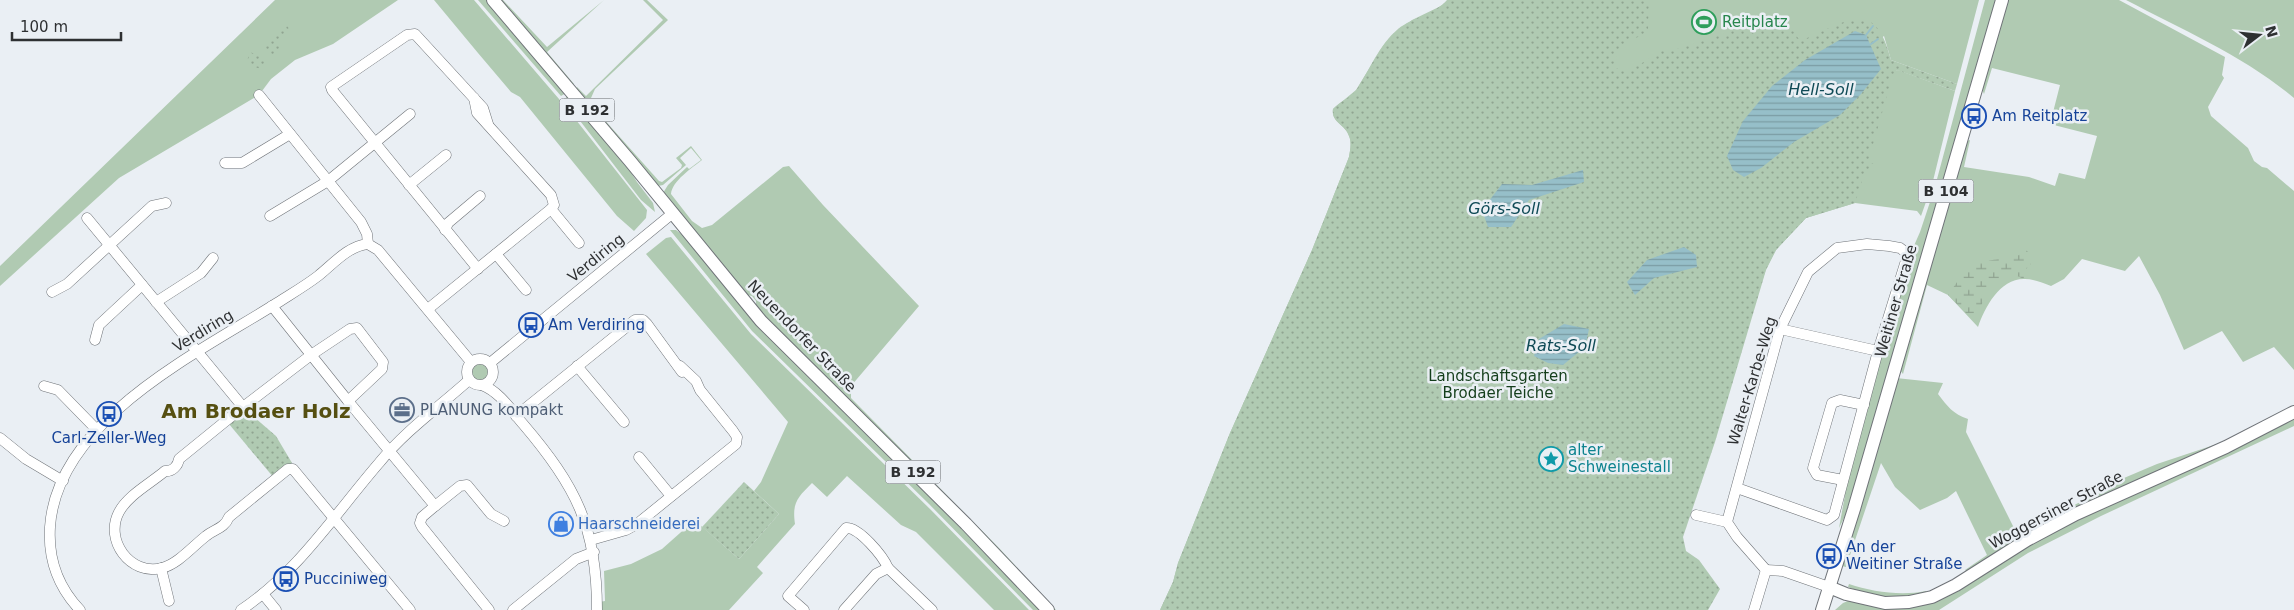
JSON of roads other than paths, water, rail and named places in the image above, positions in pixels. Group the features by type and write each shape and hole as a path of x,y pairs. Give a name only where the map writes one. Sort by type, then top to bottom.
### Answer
{"main road":[{"name":"Neuendorfer Straße","path":"493,0 761,320 966,524 1048,610"},
{"name":"Weitiner Straße","path":"1822,610 2002,0"},
{"name":"Woggersiner Straße","path":"1829,587 1846,594 1885,603 1909,602 1932,597 2076,514 2226,447 2294,412"}],"street":[{"path":"428,309 478,269 551,209 554,205 551,196 488,124 473,97 419,36 407,35 331,87 374,143 478,269"},
{"path":"259,95 361,222 367,234 368,244 386,257 471,362"},
{"path":"270,216 328,181 410,114"},
{"path":"225,163 234,165 242,163 290,134"},
{"path":"409,185 446,155"},
{"path":"445,230 448,223 480,196"},
{"path":"52,292 67,284 152,206 166,203"},
{"path":"551,209 579,243"},
{"name":"Verdiring","path":"490,364 673,213"},
{"path":"87,218 243,407"},
{"name":"Verdiring","path":"80,610 64,590 52,558 50,540 52,513 63,480 76,457 97,430 144,388 197,351 318,276 351,250 368,244"},
{"name":"Walter-Karbe-Weg","path":"1727,522 1780,330 1808,272 1837,248 1867,244 1889,246 1908,254 1878,351"},
{"path":"496,254 526,290"},
{"path":"156,302 201,273 213,258"},
{"path":"95,340 98,325 142,285"},
{"path":"272,306 435,506"},
{"path":"516,416 632,322 639,319 647,324 680,366 691,374 700,390 733,431 737,442 734,447 637,524 613,534 591,540"},
{"path":"348,401 382,369 383,365 357,328 350,328 311,355 179,459 167,465 165,471 122,507 115,529 119,548 130,561 145,568 161,568 170,565 211,532 225,525 229,518 290,468 296,471 410,610"},
{"path":"1737,488 1827,520 1831,519 1864,405 1878,351 1780,330"},
{"path":"502,398 482,385 475,384 469,380 467,370 471,362 481,358 490,364 493,370 492,378 502,398 564,476 579,504 594,552 597,610"},
{"path":"577,366 624,422"},
{"path":"482,385 492,378"},
{"path":"241,610 263,594 310,549 390,451 469,380"},
{"path":"44,386 58,390 97,430"},
{"path":"1843,480 1817,475 1813,468 1832,403 1840,400 1864,405"},
{"path":"0,438 26,459 63,480"},
{"path":"639,457 672,496"},
{"path":"489,610 420,523 422,517 435,506 460,486 467,485 491,514 504,521"},
{"path":"1696,514 1727,522 1737,537 1766,570 1784,572 1829,587"},
{"path":"804,610 788,596 846,528 856,530 882,556 888,568 932,610"},
{"path":"513,610 576,559 594,552"},
{"path":"161,568 169,601"},
{"path":"844,610 876,574 888,568"},
{"path":"1754,610 1766,570"},
{"path":"263,594 276,610"}],"water":[{"name":"Hell-Soll","path":"1855,31 1866,35 1881,69 1861,94 1840,115 1794,142 1761,168 1744,177 1733,170 1727,156 1743,121 1772,86 1805,60"},
{"name":"Görs-Soll","path":"1583,170 1584,182 1529,200 1511,227 1488,227 1482,210 1502,184 1532,185"},
{"path":"1684,247 1696,255 1697,267 1654,278 1635,295 1627,282 1647,260"},
{"name":"Rats-Soll","path":"1564,324 1589,329 1585,347 1563,365 1548,363 1534,356 1539,339"}],"waterway":[{"path":"1866,35 1873,26"},
{"path":"1871,44 1878,39"}],"place":[{"name":"Reitplatz","path":"1704,22"},
{"name":"Am Reitplatz","path":"1974,116"},
{"name":"Am Verdiring","path":"531,325"},
{"name":"PLANUNG kompakt","path":"402,410"},
{"name":"Carl-Zeller-Weg","path":"109,414"},
{"name":"alter Schweinestall","path":"1551,459"},
{"name":"Haarschneiderei","path":"561,524"},
{"name":"An der Weitiner Straße","path":"1829,556"},
{"name":"Pucciniweg","path":"286,579"}],"district":[{"name":"Am Brodaer Holz","path":"256,411"}],"park label":[{"name":"Landschaftsgarten Brodaer Teiche","path":"1498,384"}]}
